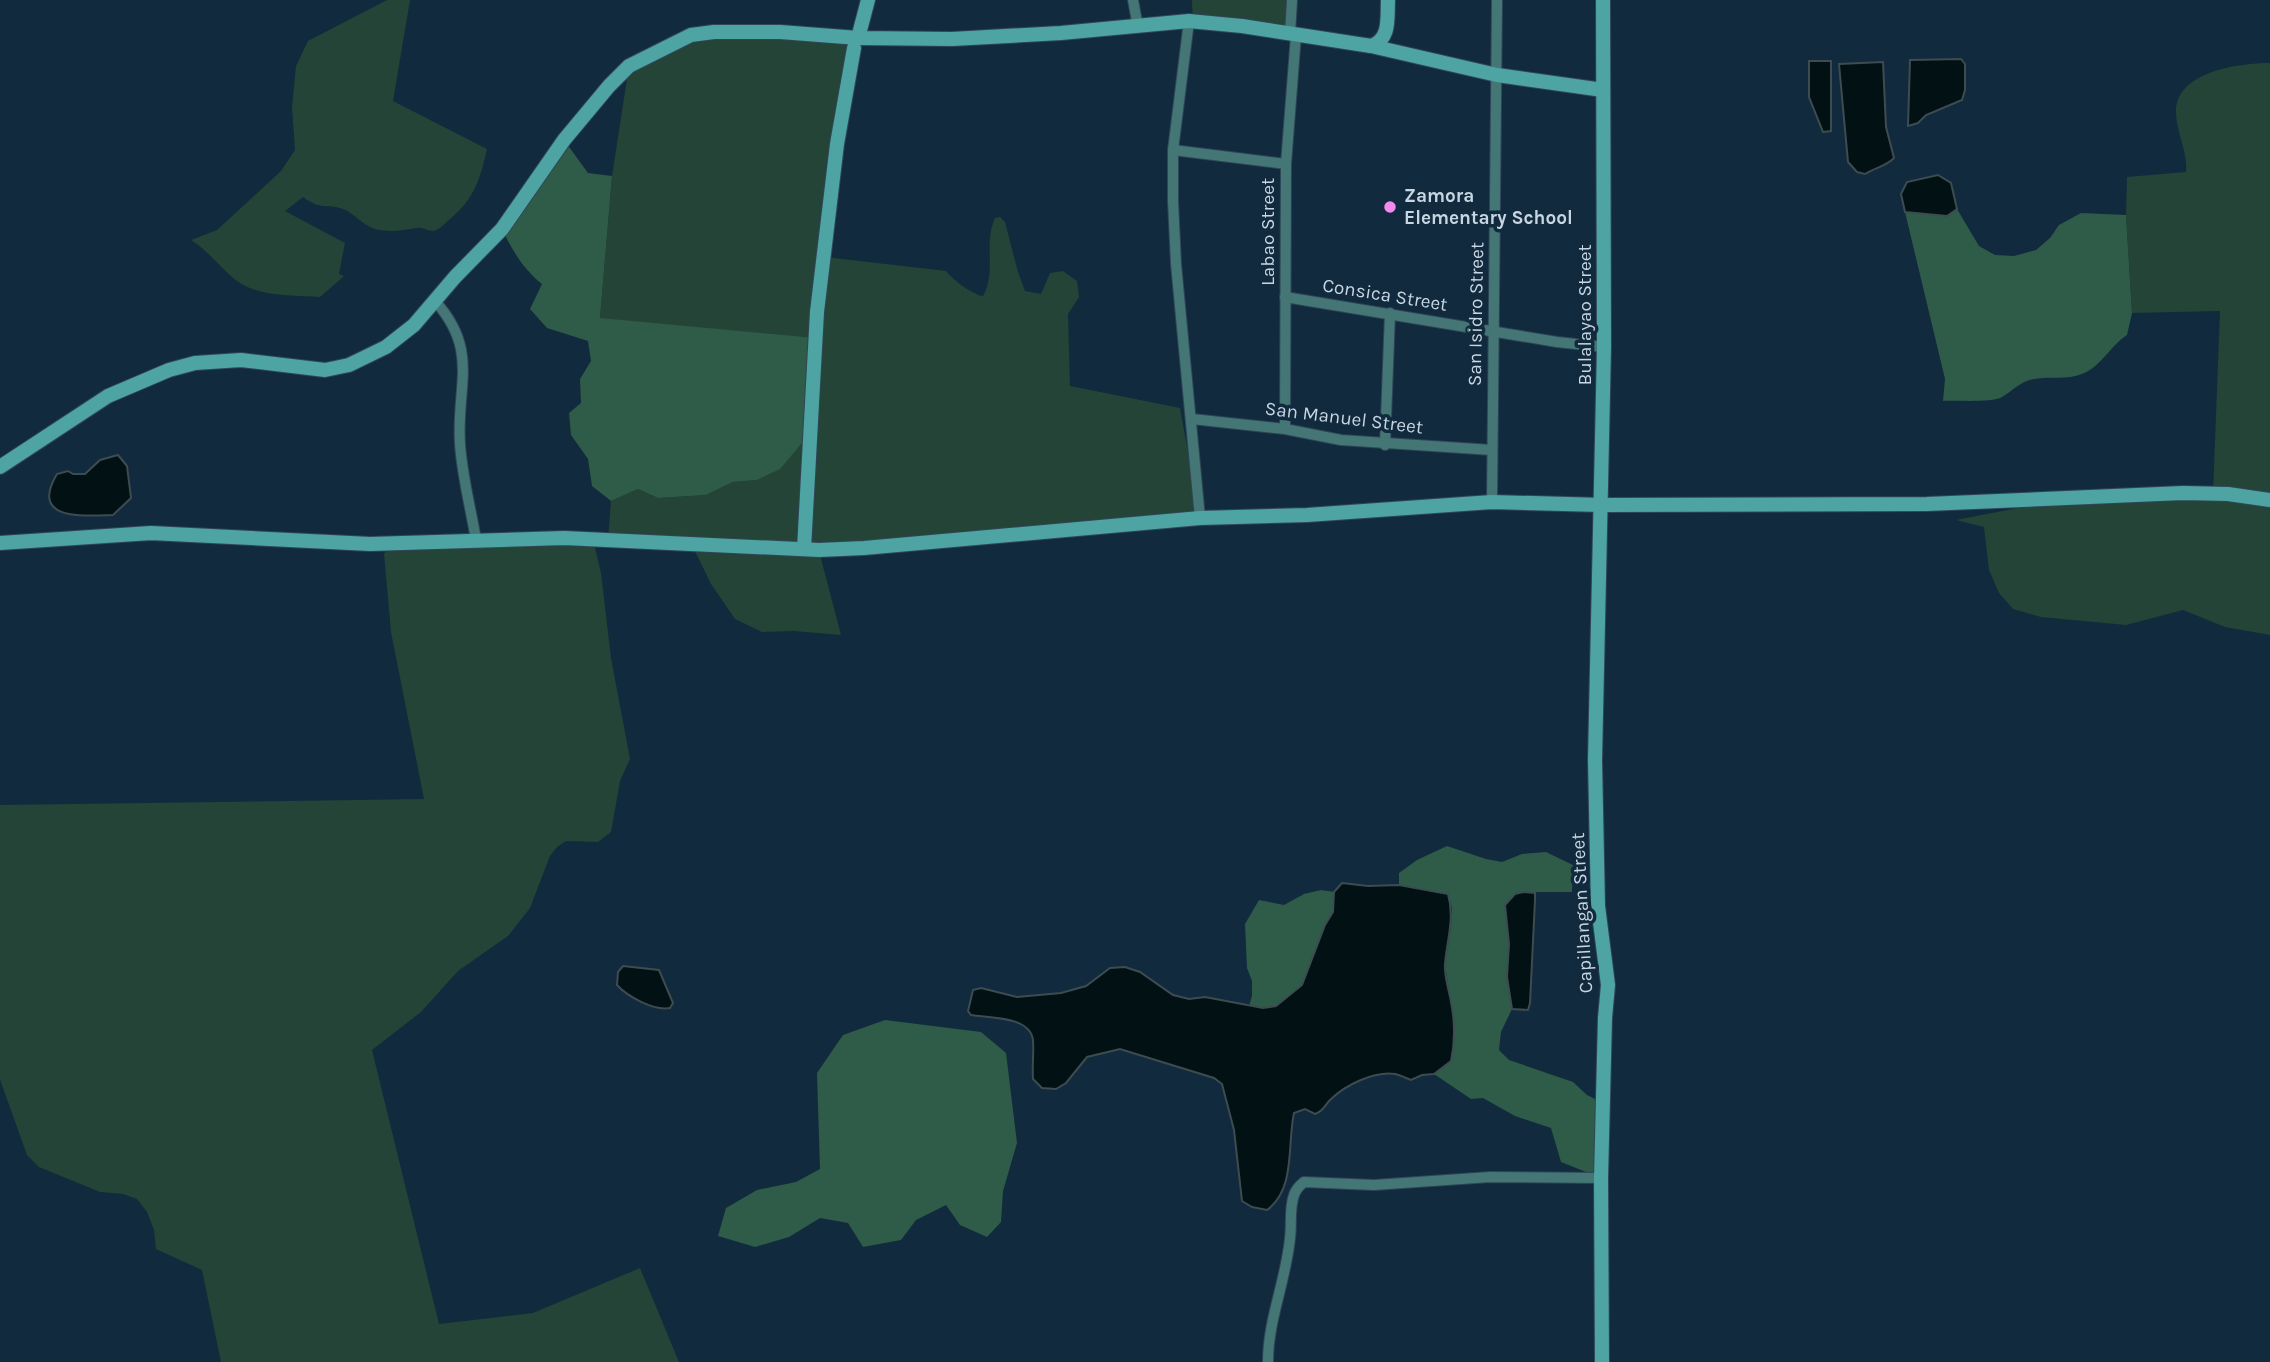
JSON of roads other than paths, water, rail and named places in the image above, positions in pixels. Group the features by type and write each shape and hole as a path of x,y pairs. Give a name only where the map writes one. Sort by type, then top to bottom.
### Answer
{"street":[{"path":"804,549 817,312 837,144 856,43 868,0"},
{"path":"1133,0 1138,27"},
{"name":"Labao Street","path":"1285,429 1286,164 1293,35 1292,0"},
{"path":"1371,46 1382,41 1387,32 1388,0"},
{"name":"San Isidro Street","path":"1492,502 1497,0"},
{"name":"Bulalayao Street","path":"1602,505 1603,0"},
{"path":"1189,21 1173,150 1177,264 1200,518"},
{"path":"0,467 108,396 169,370 195,363 241,360 325,370 349,365 386,347 414,325 455,277 502,229 564,139 609,86 629,66 691,35 714,32 780,32 856,43 1138,27 1189,21 1371,46 1497,75 1603,90"},
{"path":"1173,150 1286,164"},
{"name":"Consica Street","path":"1285,297 1604,347"},
{"path":"435,301 451,318 460,343 463,362 458,424 460,449 476,540"},
{"path":"1385,444 1390,313"},
{"name":"San Manuel Street","path":"1192,419 1285,429 1341,440 1492,450"},
{"path":"0,543 151,533 370,544 593,539 804,549 864,548 1200,518 1307,515 1492,502 1602,505 1940,504 2183,493 2228,494 2270,500"},
{"name":"Capillangan Street","path":"1602,505 1595,760 1598,906 1608,985 1601,1178 1602,1362"},
{"path":"1268,1362 1269,1330 1281,1292 1290,1237 1292,1204 1296,1190 1304,1182 1374,1185 1490,1177 1601,1178"}],"place":[{"name":"Zamora Elementary School","path":"1390,207"}]}
